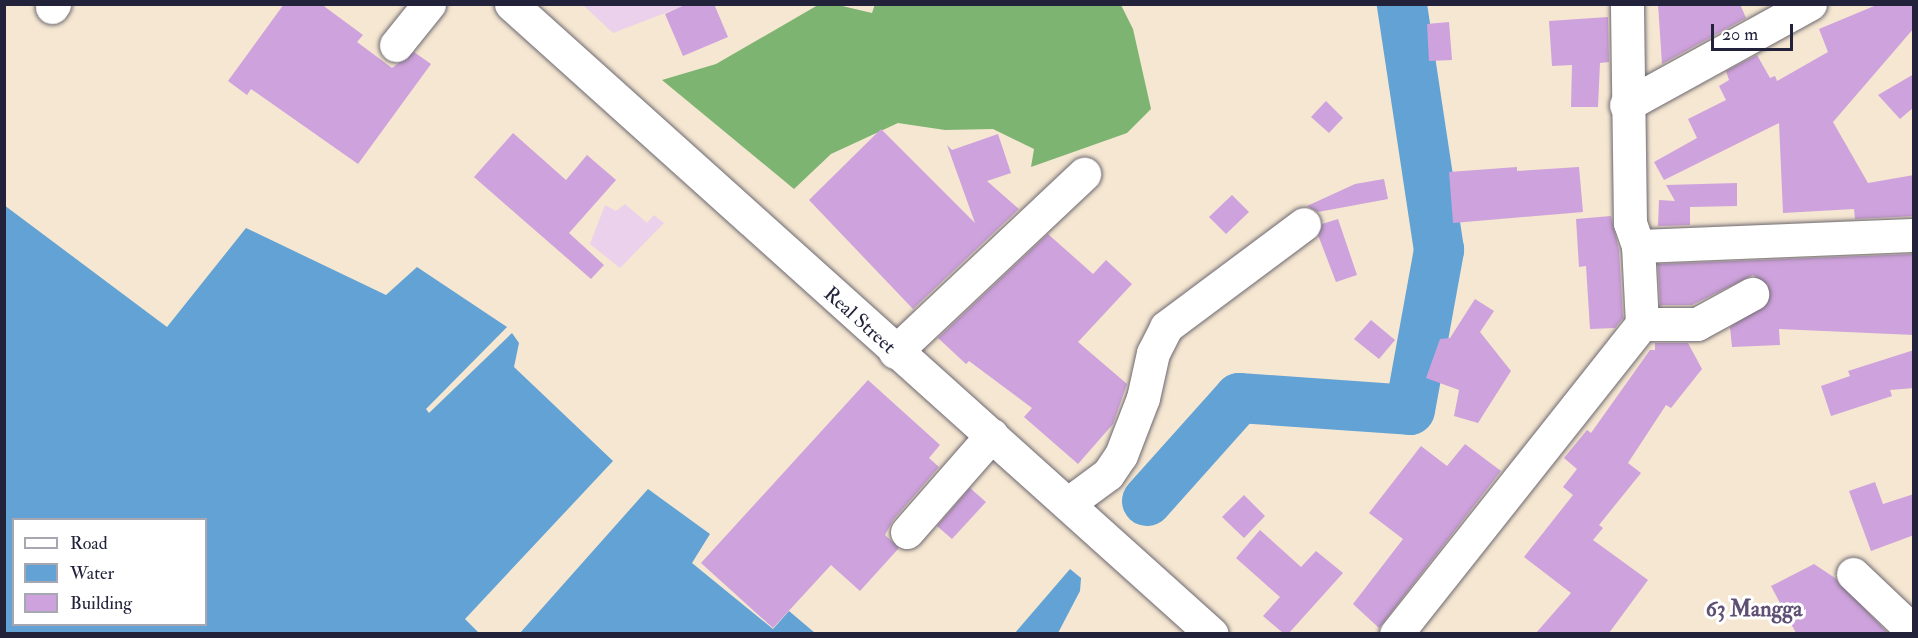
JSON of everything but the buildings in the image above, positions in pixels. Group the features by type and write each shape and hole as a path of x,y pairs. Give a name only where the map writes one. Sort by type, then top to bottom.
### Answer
{"street":[{"path":"396,45 429,4"},
{"name":"Real Street","path":"511,4 894,352 1070,502 1212,633"},
{"path":"1396,633 1641,324 1638,246 1630,224 1626,105 1627,4"},
{"path":"1626,105 1810,4"},
{"path":"894,352 1084,174"},
{"path":"1070,502 1108,474 1121,455 1143,398 1152,353 1167,327 1304,224"},
{"path":"1638,246 1914,235"},
{"path":"1641,324 1697,324 1752,294"},
{"path":"907,531 992,435"},
{"path":"1853,574 1914,632"}],"shaded area":[{"path":"583,5 686,5 613,33"},
{"path":"625,204 647,223 654,215 664,223 620,268 590,244 605,205 616,211"}],"green space":[{"path":"875,4 1121,5 1133,29 1151,109 1127,133 1031,167 1034,149 993,129 945,130 898,123 831,154 794,189 662,80 716,64 818,5 838,5 872,13"}],"water":[{"path":"4,205 167,327 246,228 386,295 417,267 507,327 426,409 429,413 512,333 519,343 514,367 613,461 465,619 479,633 5,633"},
{"path":"648,489 710,534 692,563 773,629 789,611 815,633 520,633"},
{"path":"1070,569 1081,578 1080,591 1058,633 1015,633"}],"waterway":[{"path":"1147,501 1239,398 1410,410 1439,250 1402,4"}],"district":[{"name":"63 Mangga","path":"1754,610"}]}
